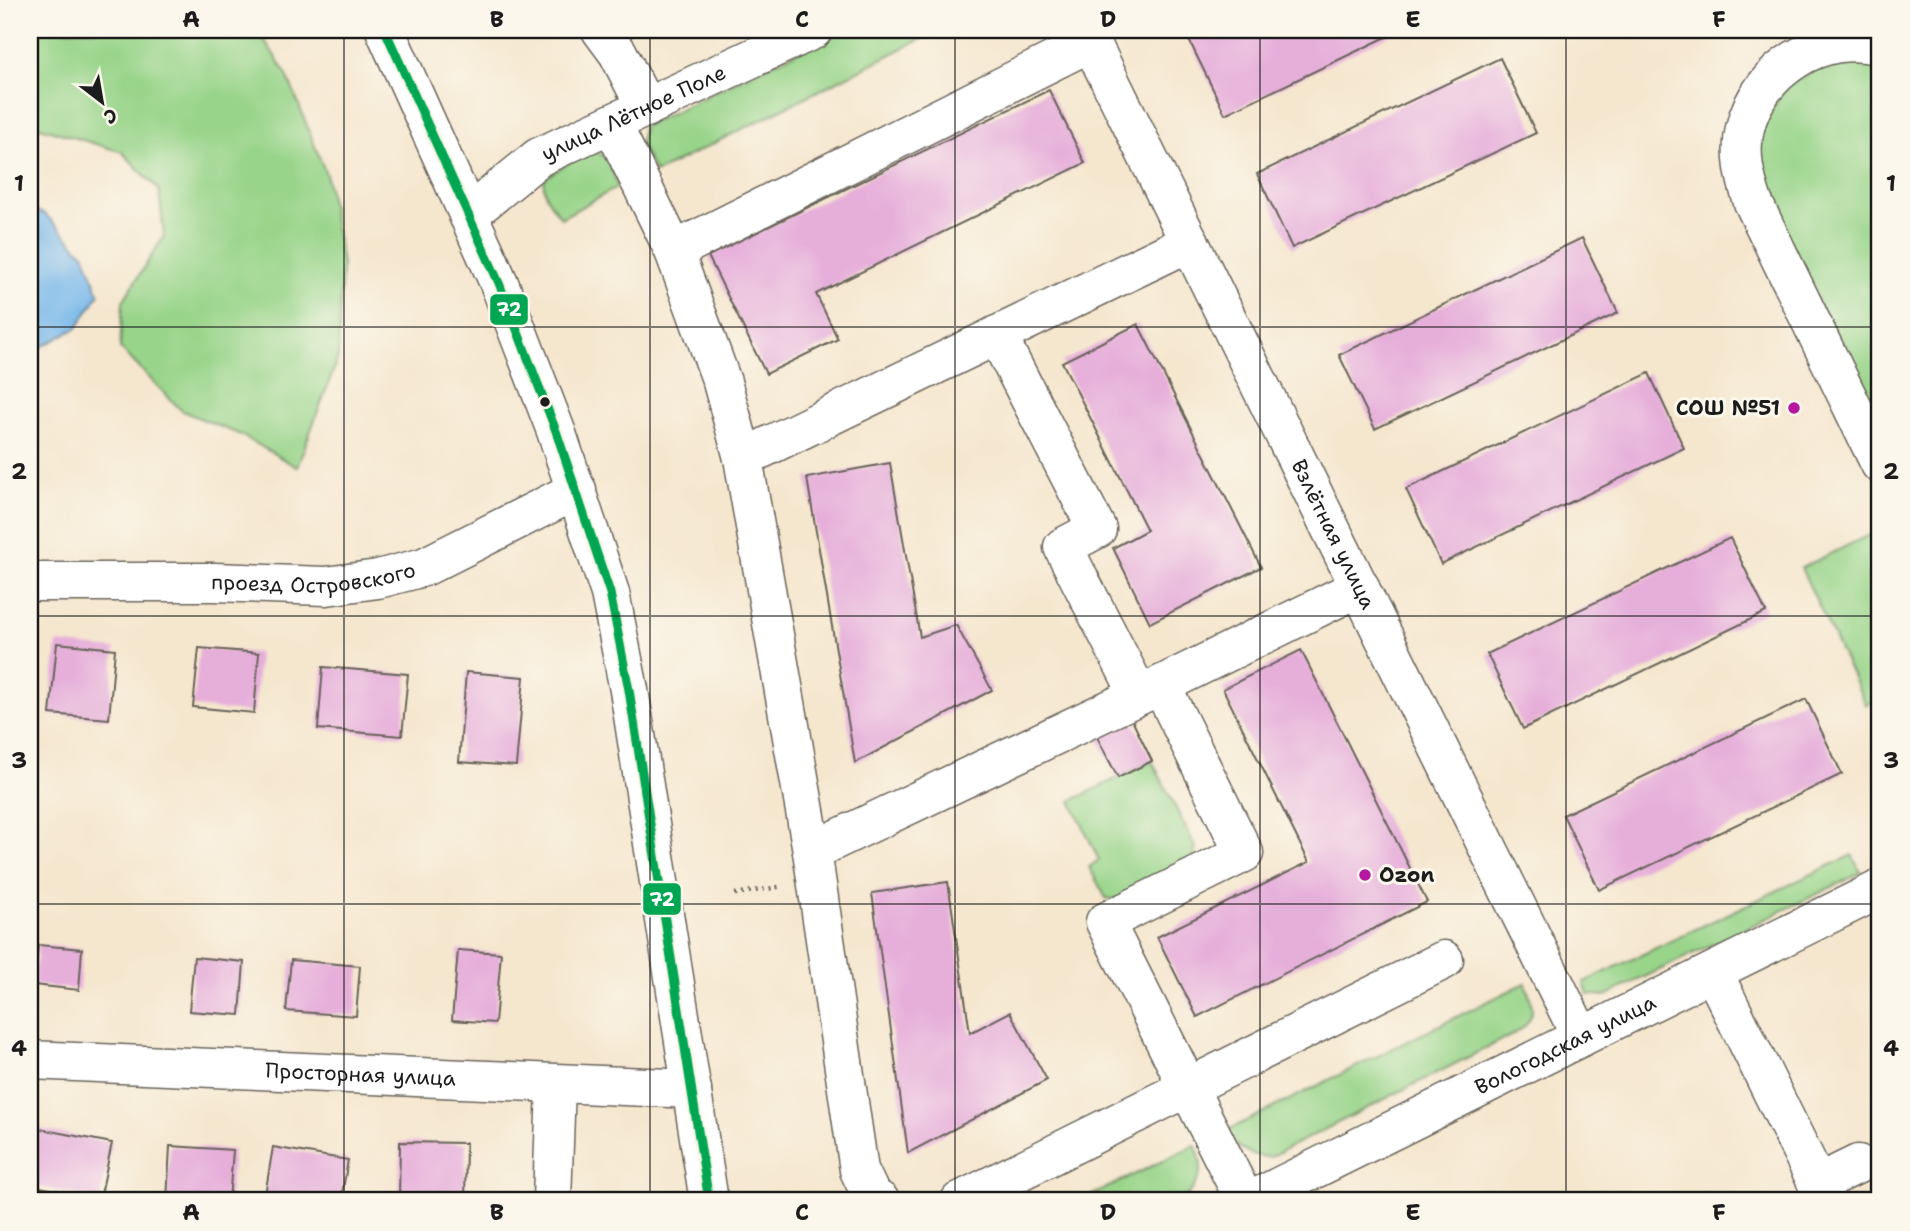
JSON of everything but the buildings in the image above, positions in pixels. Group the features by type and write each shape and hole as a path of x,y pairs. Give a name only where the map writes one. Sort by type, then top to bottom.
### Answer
{"street":[{"path":"385,30 499,283 577,490 610,593 629,690 709,1201"},
{"path":"601,30 618,53 646,108"},
{"name":"улица Лётное Поле","path":"468,215 539,157 813,30"},
{"path":"674,251 1088,36"},
{"name":"Взлётная улица","path":"1088,36 1581,1037"},
{"path":"1880,46 1852,42 1827,45 1804,54 1783,67 1766,84 1753,106 1744,129 1742,154 1745,178 1753,202 1880,464"},
{"path":"612,124 674,251 722,382 743,458 812,851 859,1170 871,1195 880,1201"},
{"path":"743,458 1190,242"},
{"path":"997,335 1097,529 1063,547 1244,853 1105,922 1247,1201"},
{"name":"проезд Островского","path":"30,582 215,582 326,586 378,579 424,567 577,490"},
{"path":"812,851 1360,587"},
{"name":"Вологодская улица","path":"1247,1201 1880,889"},
{"path":"960,1201 1444,960"},
{"path":"1713,972 1822,1192 1858,1164"},
{"name":"Просторная улица","path":"30,1060 692,1089"},
{"path":"552,1201 556,1085"}],"green space":[{"path":"30,30 258,30 287,75 326,174 342,265 338,358 297,467 241,435 182,411 120,348 123,301 164,236 159,190 122,152 30,124"},
{"path":"842,30 939,30 655,173 640,144 643,127"},
{"path":"1880,62 1880,431 1758,176 1761,128 1786,87 1827,63"},
{"path":"591,149 607,158 618,187 561,218 545,194 545,178"},
{"path":"1875,532 1880,544 1880,698 1866,705 1801,568"},
{"path":"1152,761 1196,848 1192,861 1116,900 1106,898 1089,867 1099,860 1071,801"},
{"path":"1852,855 1861,873 1605,996 1588,994 1584,982"},
{"path":"1525,983 1532,1012 1522,1029 1270,1157 1244,1150 1234,1143 1226,1131"},
{"path":"1195,1145 1201,1168 1193,1189 1182,1201 1080,1201"}],"water":[{"path":"30,209 45,214 85,255 99,294 77,328 30,353"}],"transit line":[{"name":"72","path":"385,30 499,283 556,431 610,593 629,690 709,1201"}],"place":[{"name":"СОШ №51","path":"1794,408"},
{"name":"Ozon","path":"1365,875"}]}
